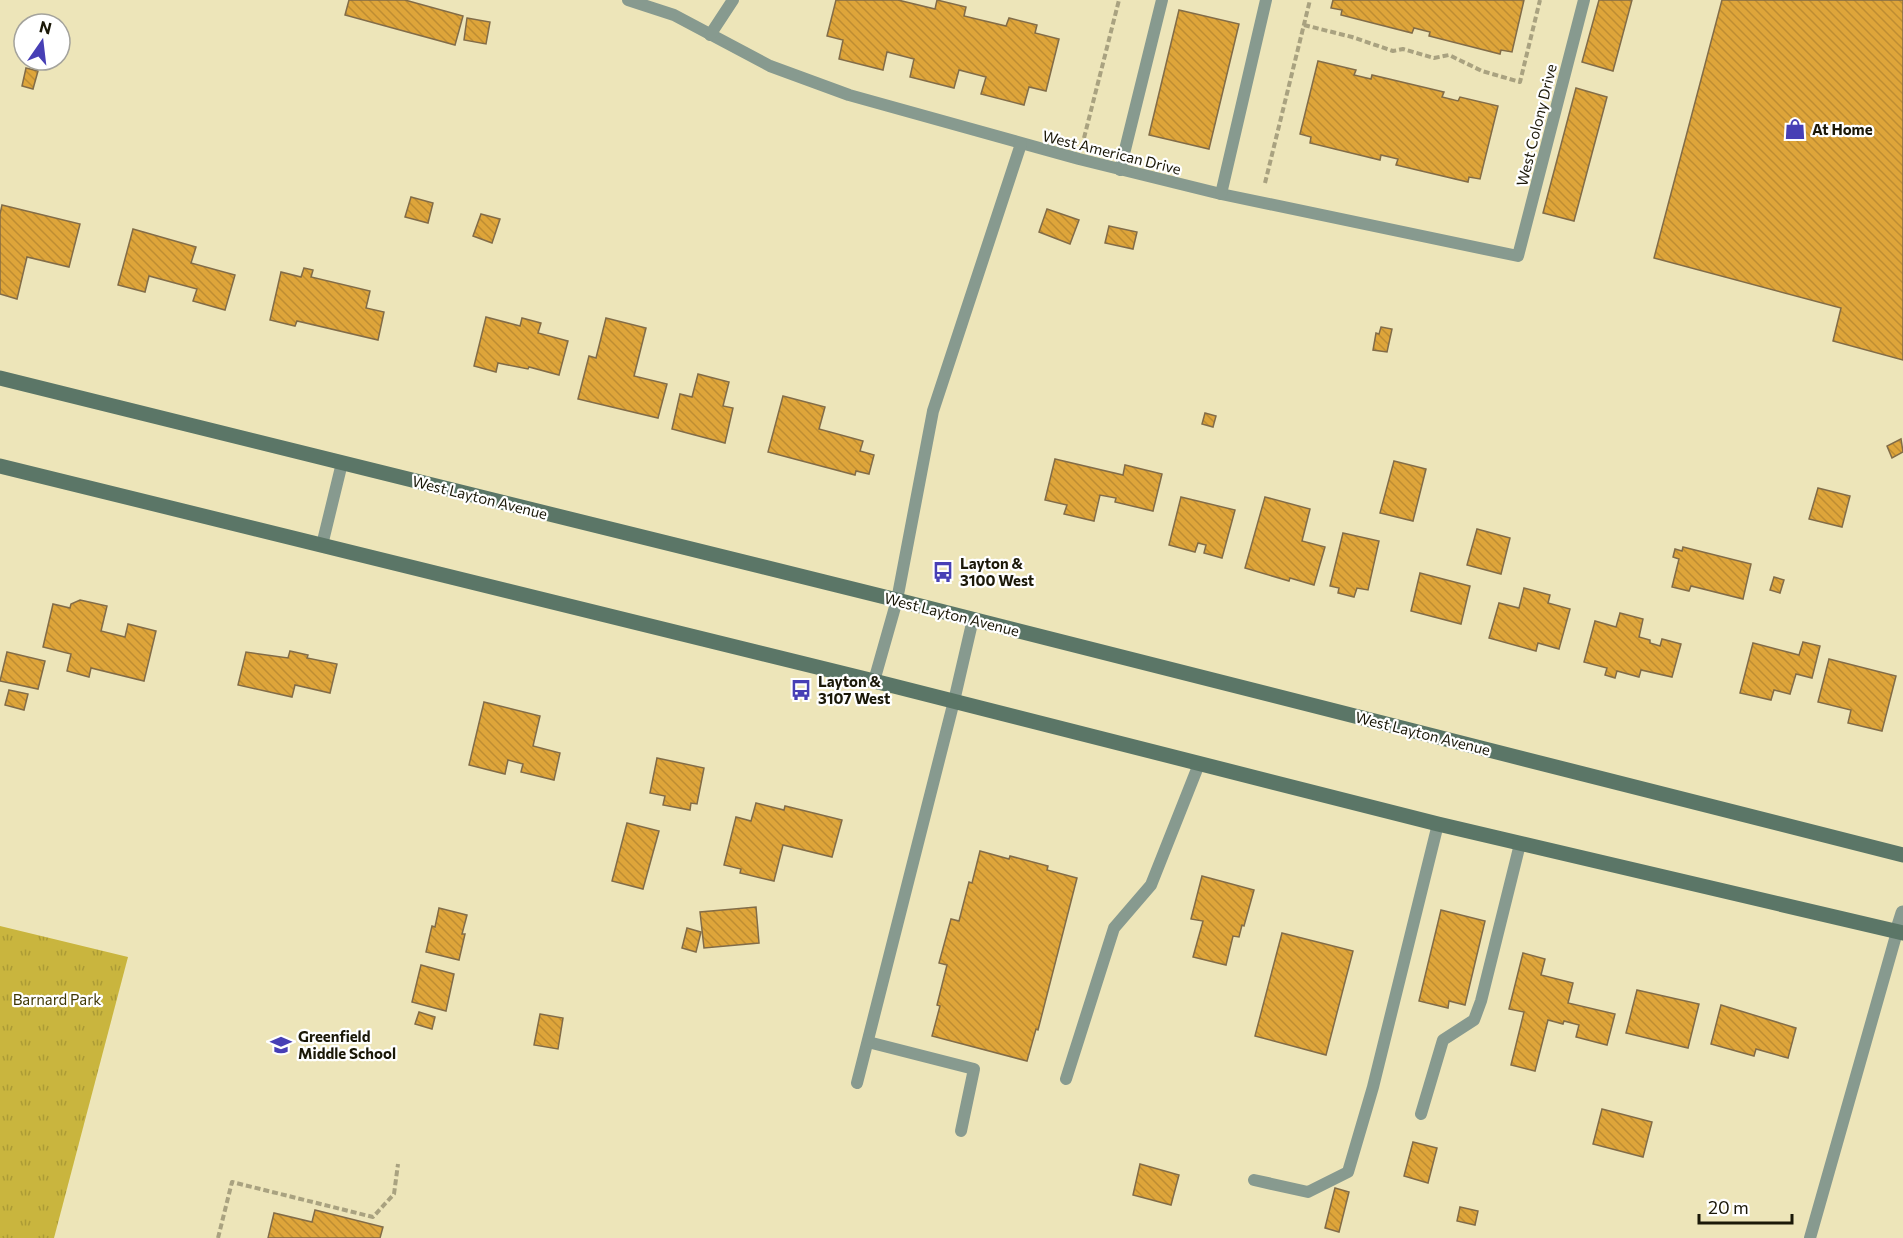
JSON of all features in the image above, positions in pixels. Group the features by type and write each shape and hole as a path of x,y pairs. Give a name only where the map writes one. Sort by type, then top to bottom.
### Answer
{"main road":[{"name":"West Layton Avenue","path":"0,378 973,619 1903,855"},
{"path":"0,466 874,681 1438,824 1900,932"}],"street":[{"path":"1900,932 1903,913"}],"lane":[{"name":"West American Drive","path":"628,0 674,15 770,66 849,95 1120,170 1260,203 1518,256"},
{"path":"711,35 733,0"},
{"path":"1120,170 1162,0"},
{"path":"1221,194 1266,0"},
{"name":"West Colony Drive","path":"1518,256 1584,0"},
{"path":"874,681 897,600 933,411 1021,144"},
{"path":"322,545 342,463"},
{"path":"857,1083 973,619"},
{"path":"1066,1079 1114,928 1151,885 1199,764"},
{"path":"1254,1180 1308,1192 1348,1172 1373,1088 1438,824"},
{"path":"1421,1114 1443,1040 1474,1020 1520,844"},
{"path":"1810,1238 1900,932"},
{"path":"868,1042 974,1069 961,1131"}],"path":[{"path":"1079,159 1119,0"},
{"path":"1260,203 1310,0"},
{"path":"1304,25 1353,37 1393,51 1403,49 1434,58 1449,55 1482,71 1520,82 1540,0"},
{"path":"218,1238 232,1182 373,1217 394,1194 398,1164"}],"green space":[{"name":"Barnard Park","path":"0,926 128,957 54,1238 0,1238"}],"building":[{"path":"349,0 405,0 463,16 455,45 345,15"},
{"path":"836,0 898,0 935,9 937,0 966,7 964,16 1006,26 1009,18 1037,25 1035,33 1059,39 1046,91 1029,87 1024,105 981,94 986,77 959,70 954,88 910,77 914,59 887,52 883,70 839,59 843,40 827,36"},
{"path":"1333,0 1524,0 1512,52 1501,50 1500,54 1429,36 1430,32 1414,28 1412,33 1341,15 1342,10 1331,8"},
{"path":"1599,0 1632,0 1613,71 1582,62"},
{"name":"At Home","path":"1722,0 1903,0 1903,360 1833,341 1841,308 1654,258"},
{"path":"1179,10 1239,24 1209,149 1149,135"},
{"path":"467,18 490,22 486,44 464,40"},
{"path":"1318,61 1356,70 1354,75 1371,79 1372,75 1444,92 1442,97 1458,101 1460,97 1498,106 1480,179 1469,177 1468,182 1396,165 1398,159 1381,155 1380,160 1310,143 1311,137 1300,134"},
{"path":"25,72 38,72 33,89 22,86"},
{"path":"1576,88 1607,97 1574,221 1543,213"},
{"path":"411,197 433,203 428,223 405,217"},
{"path":"2,205 80,224 69,267 27,257 17,299 0,294"},
{"path":"1047,209 1079,220 1070,244 1039,232"},
{"path":"481,214 500,219 492,243 473,236"},
{"path":"1109,226 1137,232 1133,249 1105,243"},
{"path":"133,229 196,247 191,263 235,275 225,310 193,301 197,289 149,276 145,292 118,285"},
{"path":"304,268 313,270 311,277 370,291 366,308 384,312 378,340 297,321 295,326 270,320 281,272 301,277"},
{"path":"486,317 520,326 522,318 541,323 538,333 568,341 559,375 529,367 528,369 498,363 496,372 474,366"},
{"path":"606,318 646,328 634,376 667,384 658,418 578,399 589,356 596,358"},
{"path":"1381,327 1392,329 1387,352 1373,350 1376,333 1379,334"},
{"path":"698,374 729,382 723,406 733,408 725,443 672,429 680,394 692,397"},
{"path":"783,396 825,407 819,429 863,441 860,451 874,455 869,474 856,471 855,475 768,452"},
{"path":"1205,413 1216,416 1213,427 1202,424"},
{"path":"1901,439 1903,452 1892,458 1887,446"},
{"path":"1055,459 1123,475 1125,465 1162,474 1153,511 1115,502 1116,498 1100,495 1094,521 1064,514 1067,505 1045,500"},
{"path":"1394,461 1426,469 1413,521 1380,513"},
{"path":"1818,488 1850,496 1842,527 1809,519"},
{"path":"1181,497 1235,510 1222,558 1204,553 1206,545 1198,543 1195,552 1169,545"},
{"path":"1265,497 1310,509 1302,541 1325,547 1314,585 1290,578 1289,581 1245,568"},
{"path":"1477,529 1510,538 1501,574 1467,565"},
{"path":"1343,533 1379,541 1368,590 1357,588 1354,597 1338,593 1339,588 1330,586"},
{"path":"1683,547 1751,564 1743,599 1691,586 1689,591 1672,587 1679,559 1673,557 1675,549 1682,551"},
{"path":"1420,573 1470,586 1461,624 1411,611"},
{"path":"1774,577 1784,580 1780,593 1770,590"},
{"path":"1524,588 1550,595 1548,603 1570,609 1559,649 1538,643 1536,651 1489,638 1499,603 1519,608"},
{"path":"80,600 107,606 101,631 125,637 128,624 156,631 144,681 91,668 89,677 67,671 71,654 43,647 53,604 70,608 71,604"},
{"path":"1620,613 1643,619 1639,637 1650,640 1650,643 1660,646 1662,639 1681,644 1672,677 1641,670 1639,677 1617,671 1615,678 1605,675 1607,668 1584,662 1595,621 1616,627"},
{"path":"1803,642 1820,646 1812,678 1796,674 1790,694 1774,690 1771,700 1740,693 1753,643 1799,655"},
{"path":"290,651 308,655 307,658 337,664 330,693 295,685 292,697 238,685 246,652 288,658"},
{"path":"7,652 45,661 38,689 0,681"},
{"path":"1829,659 1896,676 1882,731 1848,723 1851,710 1818,702"},
{"path":"9,690 28,694 24,710 5,705"},
{"path":"484,702 540,716 533,746 560,753 554,780 521,772 523,764 508,760 505,774 469,765"},
{"path":"657,758 704,768 697,804 691,803 690,810 663,805 665,796 650,793"},
{"path":"756,803 784,810 785,806 842,820 832,857 783,845 774,881 740,873 741,869 724,865 736,817 751,821"},
{"path":"627,823 659,831 643,889 612,881"},
{"path":"980,851 1048,866 1047,870 1077,878 1038,1030 1036,1029 1027,1061 932,1036 947,965 939,963 951,919 959,921"},
{"path":"1202,876 1254,890 1239,937 1233,936 1226,965 1193,957 1203,921 1191,919"},
{"path":"756,907 759,943 704,948 700,912"},
{"path":"439,908 467,915 459,960 426,952"},
{"path":"1441,910 1485,921 1465,1005 1449,1001 1448,1008 1419,1001"},
{"path":"687,928 701,932 696,952 682,948"},
{"path":"1282,933 1353,951 1326,1055 1255,1036"},
{"path":"1523,953 1545,959 1541,975 1573,983 1568,1003 1615,1014 1607,1045 1576,1037 1579,1025 1548,1020 1535,1071 1511,1065 1524,1012 1509,1009"},
{"path":"421,965 454,974 446,1011 412,1002"},
{"path":"1637,990 1699,1004 1688,1048 1626,1033"},
{"path":"1721,1005 1796,1028 1788,1058 1756,1049 1754,1056 1711,1044"},
{"path":"419,1012 435,1017 432,1029 415,1024"},
{"path":"540,1014 563,1018 558,1049 534,1045"},
{"path":"1602,1109 1652,1122 1643,1157 1593,1144"},
{"path":"1413,1142 1437,1148 1428,1183 1404,1176"},
{"path":"1140,1164 1179,1175 1171,1205 1133,1195"},
{"path":"1335,1188 1349,1192 1339,1232 1325,1228"},
{"path":"1460,1207 1478,1211 1475,1225 1457,1221"},
{"path":"315,1210 383,1227 380,1238 268,1238 274,1213 312,1222"}],"place":[{"name":"At Home","path":"1795,129"},
{"name":"Layton & 3100 West","path":"943,572"},
{"name":"Layton & 3107 West","path":"801,690"},
{"name":"Greenfield Middle School","path":"281,1045"}]}
